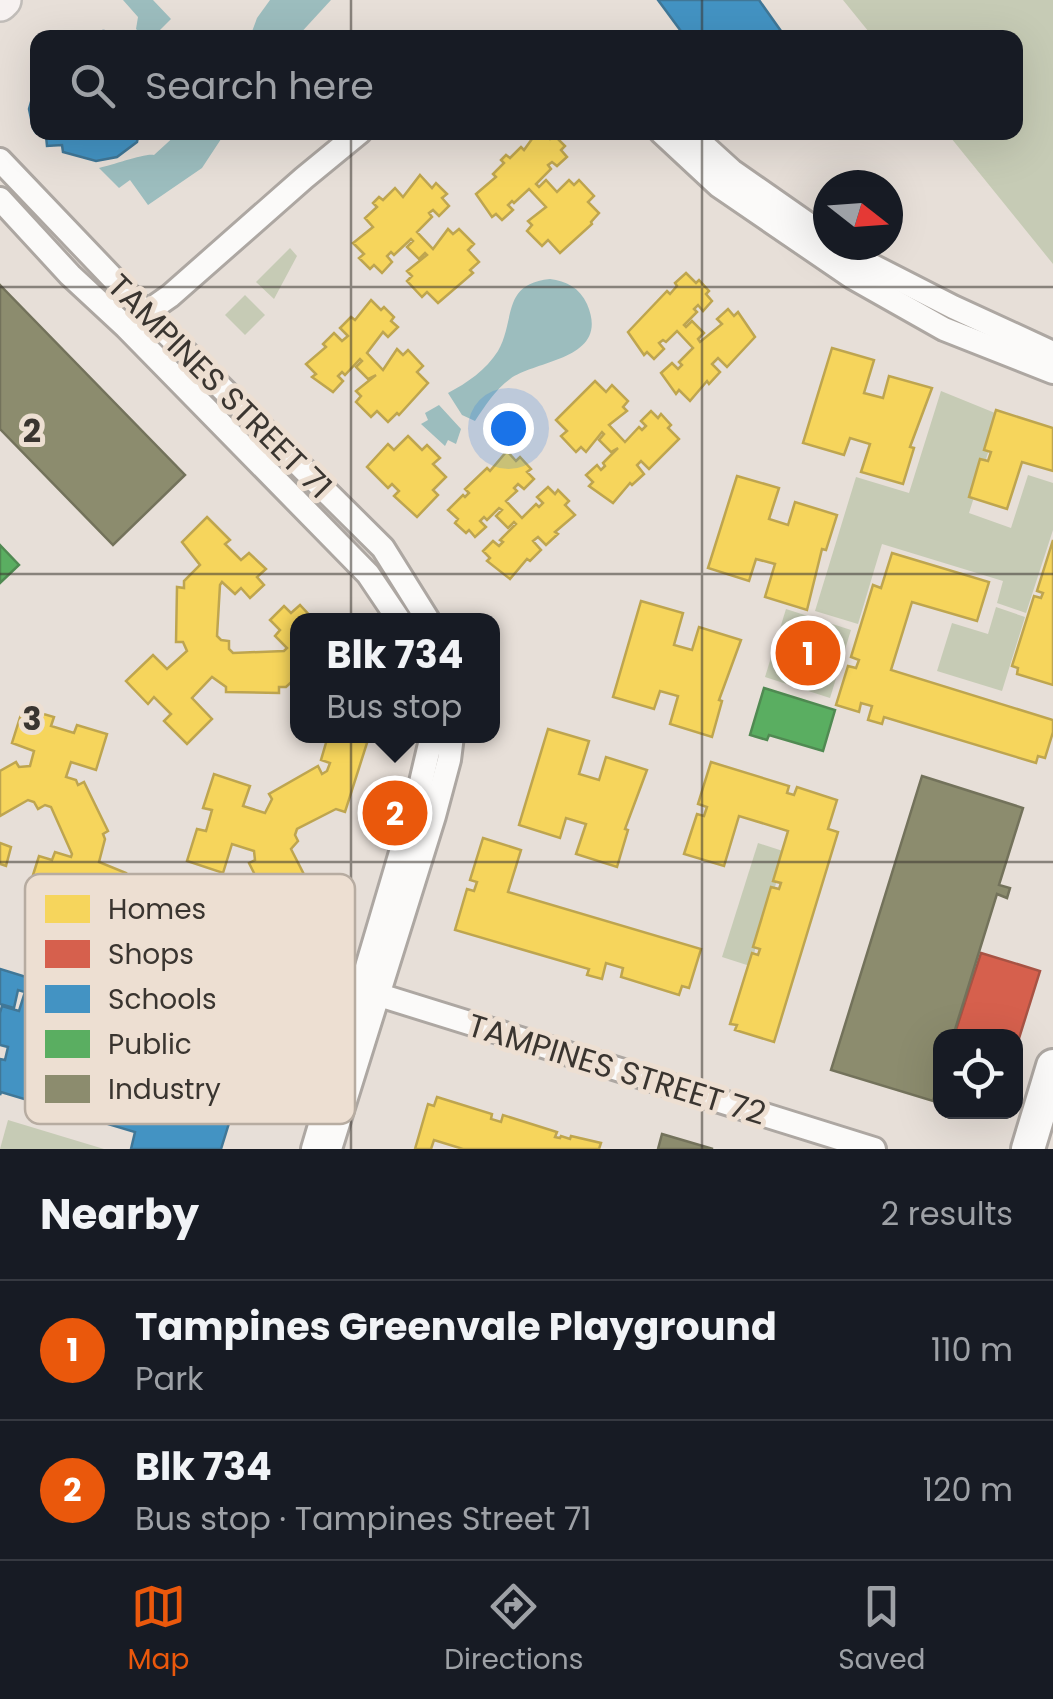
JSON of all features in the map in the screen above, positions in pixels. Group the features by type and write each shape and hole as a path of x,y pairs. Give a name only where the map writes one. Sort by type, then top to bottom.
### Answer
{"main road":[{"path":"1028,1149 1053,1066"}],"street":[{"path":"304,178 330,140"},
{"path":"126,327 170,296 350,140"},
{"path":"670,140 719,186 852,277 944,328 1053,372"},
{"path":"698,140 732,171 813,228"},
{"name":"TAMPINES STREET 71","path":"0,160 146,313 383,548 424,613"},
{"name":"TAMPINES STREET 71","path":"0,199 70,275 368,574 394,613"},
{"path":"861,260 1053,353"},
{"path":"355,1048 430,743"},
{"path":"355,1031 434,816 451,743"},
{"name":"TAMPINES STREET 72","path":"369,992 874,1149"},
{"path":"312,1149 321,1124"},
{"path":"330,1149 336,1124"}],"green space":[{"path":"843,0 1053,0 1053,264 953,140 1023,140 1023,30 867,30"},
{"path":"290,248 297,256 274,299 256,282"},
{"path":"245,295 265,315 245,335 225,315"},
{"path":"941,391 1000,415 969,513 1011,528 1028,475 1053,483 1053,530 1026,613 997,603 1003,581 882,544 858,624 815,611 856,477 909,493"},
{"path":"996,607 1025,617 1002,691 937,671 952,623 988,634"},
{"path":"786,609 851,630 830,698 765,677"},
{"path":"758,843 786,852 750,966 722,957"},
{"path":"8,1120 104,1149 0,1149"}],"water":[{"path":"123,0 153,0 171,19 160,30 137,30 138,17"},
{"path":"270,0 331,0 303,30 253,30"},
{"path":"170,140 220,140 202,168 148,205 130,180 119,188 99,168 154,155"},
{"path":"550,279 572,286 584,298 592,322 589,337 568,355 510,379 475,421 462,415 448,393 493,358 503,339 512,305 524,288"},
{"path":"439,405 461,429 456,444 448,440 445,446 421,424 428,420 425,413"}],"building: Homes":[{"path":"531,140 559,140 567,157 557,166 552,162 548,165 551,169 536,184 539,187 546,180 557,192 569,180 574,185 579,180 594,196 588,202 599,213 560,253 548,240 542,246 527,231 532,225 528,221 546,207 529,189 508,205 513,210 502,220 496,214 492,217 476,194 496,177 493,174 506,155 510,158 521,147 524,150"},
{"path":"420,175 432,188 436,183 447,194 442,198 449,206 439,216 433,210 429,213 432,217 417,232 433,249 448,229 453,234 459,229 474,244 468,250 479,262 470,270 473,273 438,303 427,292 422,297 407,281 412,276 407,271 427,255 419,259 407,247 411,239 394,255 391,252 387,256 392,262 382,273 374,265 370,269 359,258 364,254 353,243 373,227 365,218 377,207 373,203 379,197 383,200 395,188 403,197"},
{"path":"686,273 696,283 699,280 712,301 703,311 698,305 694,309 697,312 684,325 692,321 704,333 698,339 700,342 722,324 717,319 728,309 734,316 738,312 755,337 727,367 718,358 712,364 720,372 690,401 679,390 676,394 661,373 672,363 678,369 682,365 679,362 693,348 677,331 666,342 659,343 664,349 654,359 647,352 644,355 628,332 667,291 670,294"},
{"path":"371,300 394,317 391,321 398,327 388,337 383,332 367,353 383,370 397,349 403,355 408,350 423,366 417,372 428,383 388,422 377,411 371,417 356,402 361,396 356,391 376,375 368,379 356,367 360,359 345,375 342,372 338,376 343,381 333,392 312,377 316,374 306,364 326,347 323,344 334,333 342,341 348,336 340,328 351,317 355,320"},
{"path":"832,348 874,360 864,393 883,398 889,376 932,388 910,447 914,448 903,484 861,472 870,444 850,438 844,455 803,443"},
{"path":"595,381 606,392 612,385 628,401 623,407 627,411 609,425 625,442 639,427 642,430 646,426 641,421 651,411 658,418 661,414 679,439 649,469 641,461 637,465 644,474 613,503 589,486 593,482 586,475 597,465 601,470 618,448 611,452 599,440 602,432 586,452 581,447 576,452 561,436 567,431 556,420"},
{"path":"996,410 1053,428 1053,471 1022,462 1007,509 969,497 980,459 988,461 991,452 984,450"},
{"path":"408,436 422,450 427,445 440,458 433,464 446,477 433,490 438,495 417,517 394,496 399,491 392,484 388,488 367,467 388,444 394,450"},
{"path":"507,451 516,461 520,457 534,479 524,489 518,484 514,488 517,491 506,501 522,518 536,504 539,507 543,503 537,497 548,487 555,494 558,490 569,501 565,505 575,515 546,545 538,537 533,541 541,550 510,579 487,561 490,558 483,551 493,541 499,546 516,524 508,528 496,516 502,510 499,508 487,520 484,517 480,521 486,527 475,537 455,523 458,519 448,510"},
{"path":"737,476 779,488 769,519 788,525 795,502 837,515 826,550 822,549 807,610 765,597 775,564 756,559 749,581 708,568"},
{"path":"207,517 230,540 225,544 241,560 249,553 266,569 257,577 264,585 250,598 241,588 235,594 222,582 220,585 217,636 229,641 233,653 284,651 287,648 275,636 280,630 270,620 284,606 291,613 290,683 279,687 279,693 226,692 226,687 212,677 192,698 212,719 187,744 164,721 171,714 154,697 148,704 126,681 153,655 167,669 187,651 183,642 176,642 177,587 184,588 184,581 200,565 182,542"},
{"path":"1053,540 1053,685 1017,674 1018,668 1012,666 1034,596 1041,598 1043,593 1037,591"},
{"path":"892,553 989,582 977,621 912,602 891,670 1053,720 1045,758 1038,756 1036,763 884,717 882,724 868,720 872,706 861,703 859,712 836,705 848,666 856,668 859,660 851,657 873,585 881,588"},
{"path":"641,601 683,613 674,645 692,650 699,627 741,640 719,700 722,701 712,737 670,724 678,696 660,691 654,709 613,697"},
{"path":"300,605 307,613 291,613"},
{"path":"23,708 54,717 51,726 74,733 77,725 107,734 96,770 71,762 66,777 76,780 78,785 84,782 108,831 103,834 99,862 126,874 33,874 39,856 52,860 55,852 71,857 72,854 51,807 38,809 28,800 0,816 0,771 16,762 19,767 30,766 34,751 12,743"},
{"path":"548,729 589,741 579,774 599,780 606,757 647,770 625,829 628,830 617,867 576,854 586,824 566,818 560,838 519,825"},
{"path":"326,743 367,743 345,812 336,809 297,829 298,841 291,849 304,874 254,874 249,863 255,860 254,851 232,844 223,873 187,861 197,829 206,831 212,810 203,808 214,774 250,786 243,806 265,813 272,799 269,794 318,766 322,774 327,771 330,763 321,760"},
{"path":"711,762 789,786 787,793 794,795 797,787 837,800 828,829 838,832 774,1042 735,1030 737,1025 730,1024 752,953 758,955 760,949 753,947 771,887 779,889 781,883 773,881 788,831 739,816 724,866 684,854 697,814 704,816 707,807 698,804"},
{"path":"483,838 521,850 508,892 701,949 689,988 682,986 679,995 621,977 623,968 606,963 602,979 587,975 589,969 455,930 467,889 474,891 477,882 470,880"},
{"path":"0,843 11,847 6,866 0,864"},
{"path":"437,1097 492,1114 491,1119 501,1122 503,1115 557,1132 555,1137 571,1136 601,1143 599,1149 463,1149 434,1140 431,1149 415,1149 428,1104 434,1106"}],"building: Shops":[{"path":"981,953 1040,971 1022,1029 956,1029"}],"building: Schools":[{"path":"658,0 759,0 780,30 680,30"},
{"path":"46,140 137,140 117,157 96,161 63,152 62,145 47,146"},
{"path":"0,969 25,977 25,992 18,990 14,1008 0,1004"},
{"path":"25,992 25,1099 1,1092 0,1095 0,1059 5,1060 8,1047 0,1045 0,1013 2,1006 19,1011"},
{"path":"108,1124 229,1124 221,1149 131,1149 135,1132"}],"building: Public":[{"path":"0,545 19,565 0,583"},
{"path":"764,688 835,710 823,751 769,735 767,740 750,735"}],"building: Industry":[{"path":"0,285 185,475 113,545 0,429"},
{"path":"922,776 1023,808 999,885 1010,888 1007,898 997,894 955,1029 933,1029 933,1101 831,1070"},
{"path":"662,1134 713,1149 658,1149"}],"place":[{"name":"Tampines Greenvale Playground","path":"808,653"},
{"name":"Blk 734","path":"395,813"}]}
